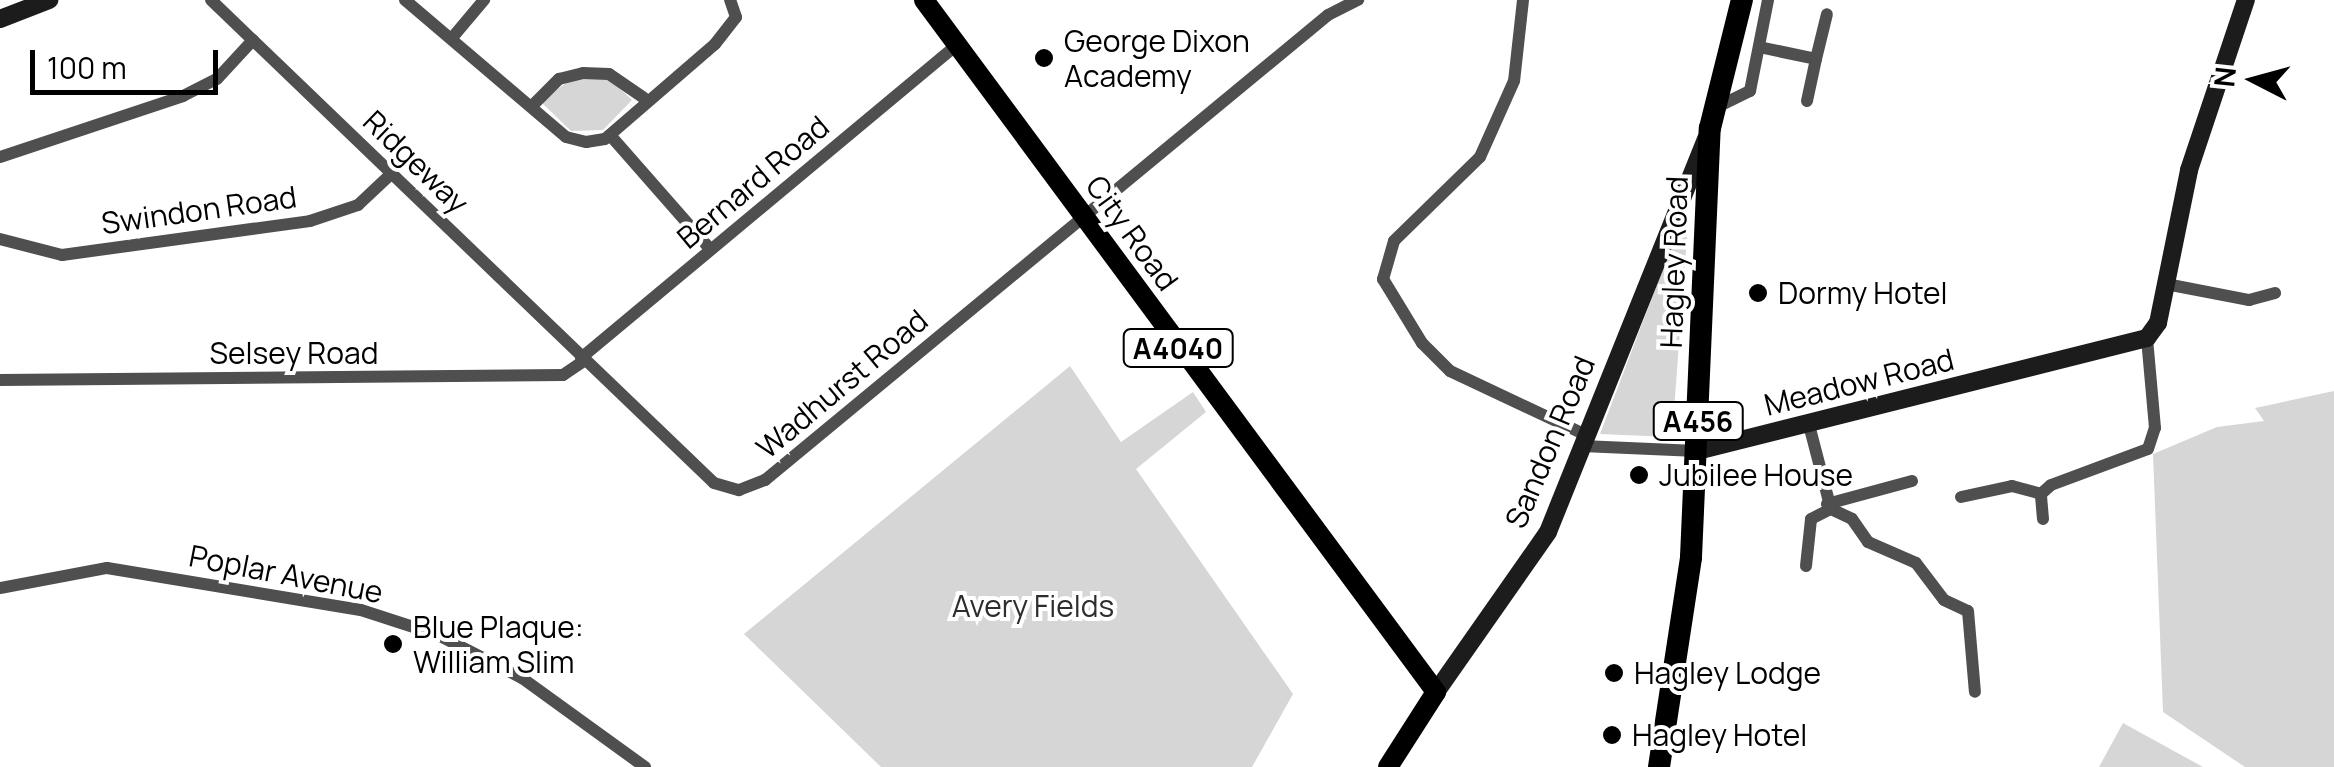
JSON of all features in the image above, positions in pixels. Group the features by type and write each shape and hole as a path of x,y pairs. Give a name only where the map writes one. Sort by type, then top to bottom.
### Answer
{"highway":[{"name":"Hagley Road","path":"1659,767 1683,642 1697,451 1705,198 1712,118 1742,0"}],"main road":[{"name":"City Road","path":"924,0 1436,692"},
{"name":"Sandon Road","path":"1388,767 1436,692"}],"street":[{"path":"0,18 49,0"},
{"name":"Ridgeway","path":"211,0 582,359"},
{"path":"405,0 566,137 594,142 610,135 644,98 716,44 736,17 730,0"},
{"path":"452,38 484,0"},
{"name":"Wadhurst Road","path":"582,359 714,482 739,490 765,480 1328,15 1358,0"},
{"path":"1522,0 1514,81 1486,144 1456,187 1394,241 1383,279 1422,343 1450,371 1584,440"},
{"path":"1712,118 1750,91 1768,0"},
{"path":"1962,497 2012,486 2041,494 2094,464 2129,459 2148,449 2155,428 2147,338 2166,284 2189,170 2246,0"},
{"path":"1806,101 1826,14"},
{"path":"0,157 182,96 217,79 253,40"},
{"name":"Bernard Road","path":"582,359 958,45"},
{"path":"1759,47 1816,60"},
{"path":"533,105 559,80 583,73 609,74 644,98"},
{"name":"Sandon Road","path":"1436,692 1538,551 1712,118"},
{"path":"610,135 710,250"},
{"name":"Swindon Road","path":"0,240 62,255 310,220 358,205 392,173"},
{"path":"1671,223 1705,198"},
{"path":"2166,284 2249,300 2275,292"},
{"name":"Meadow Road","path":"1584,440 1697,451 2147,338"},
{"name":"Selsey Road","path":"0,380 564,376 582,359"},
{"path":"1808,422 1829,506 1852,519 1868,542 1916,563 1944,600 1968,611 1976,692"},
{"path":"1806,566 1810,519 1829,506 1912,481"},
{"path":"2041,494 2044,519"},
{"name":"Poplar Avenue","path":"0,588 108,568 361,610 438,635 522,678 644,767"}],"green space":[{"path":"609,78 632,100 603,130 571,131 541,102 571,79"},
{"path":"1676,235 1687,237 1672,437 1600,434"},
{"name":"Avery Fields","path":"1070,366 1121,442 1193,392 1206,412 1136,469 1293,694 1252,767 881,767 744,634"},
{"path":"2334,391 2334,767 2245,767 2163,712 2153,454 2217,427 2264,421 2255,408"},
{"path":"2123,723 2203,767 2099,767"}],"place":[{"name":"George Dixon Academy","path":"1044,58"},
{"name":"Dormy Hotel","path":"1758,293"},
{"name":"Jubilee House","path":"1639,475"},
{"name":"Blue Plaque: William Slim","path":"393,644"},
{"name":"Hagley Lodge","path":"1614,673"},
{"name":"Hagley Hotel","path":"1612,735"}]}
